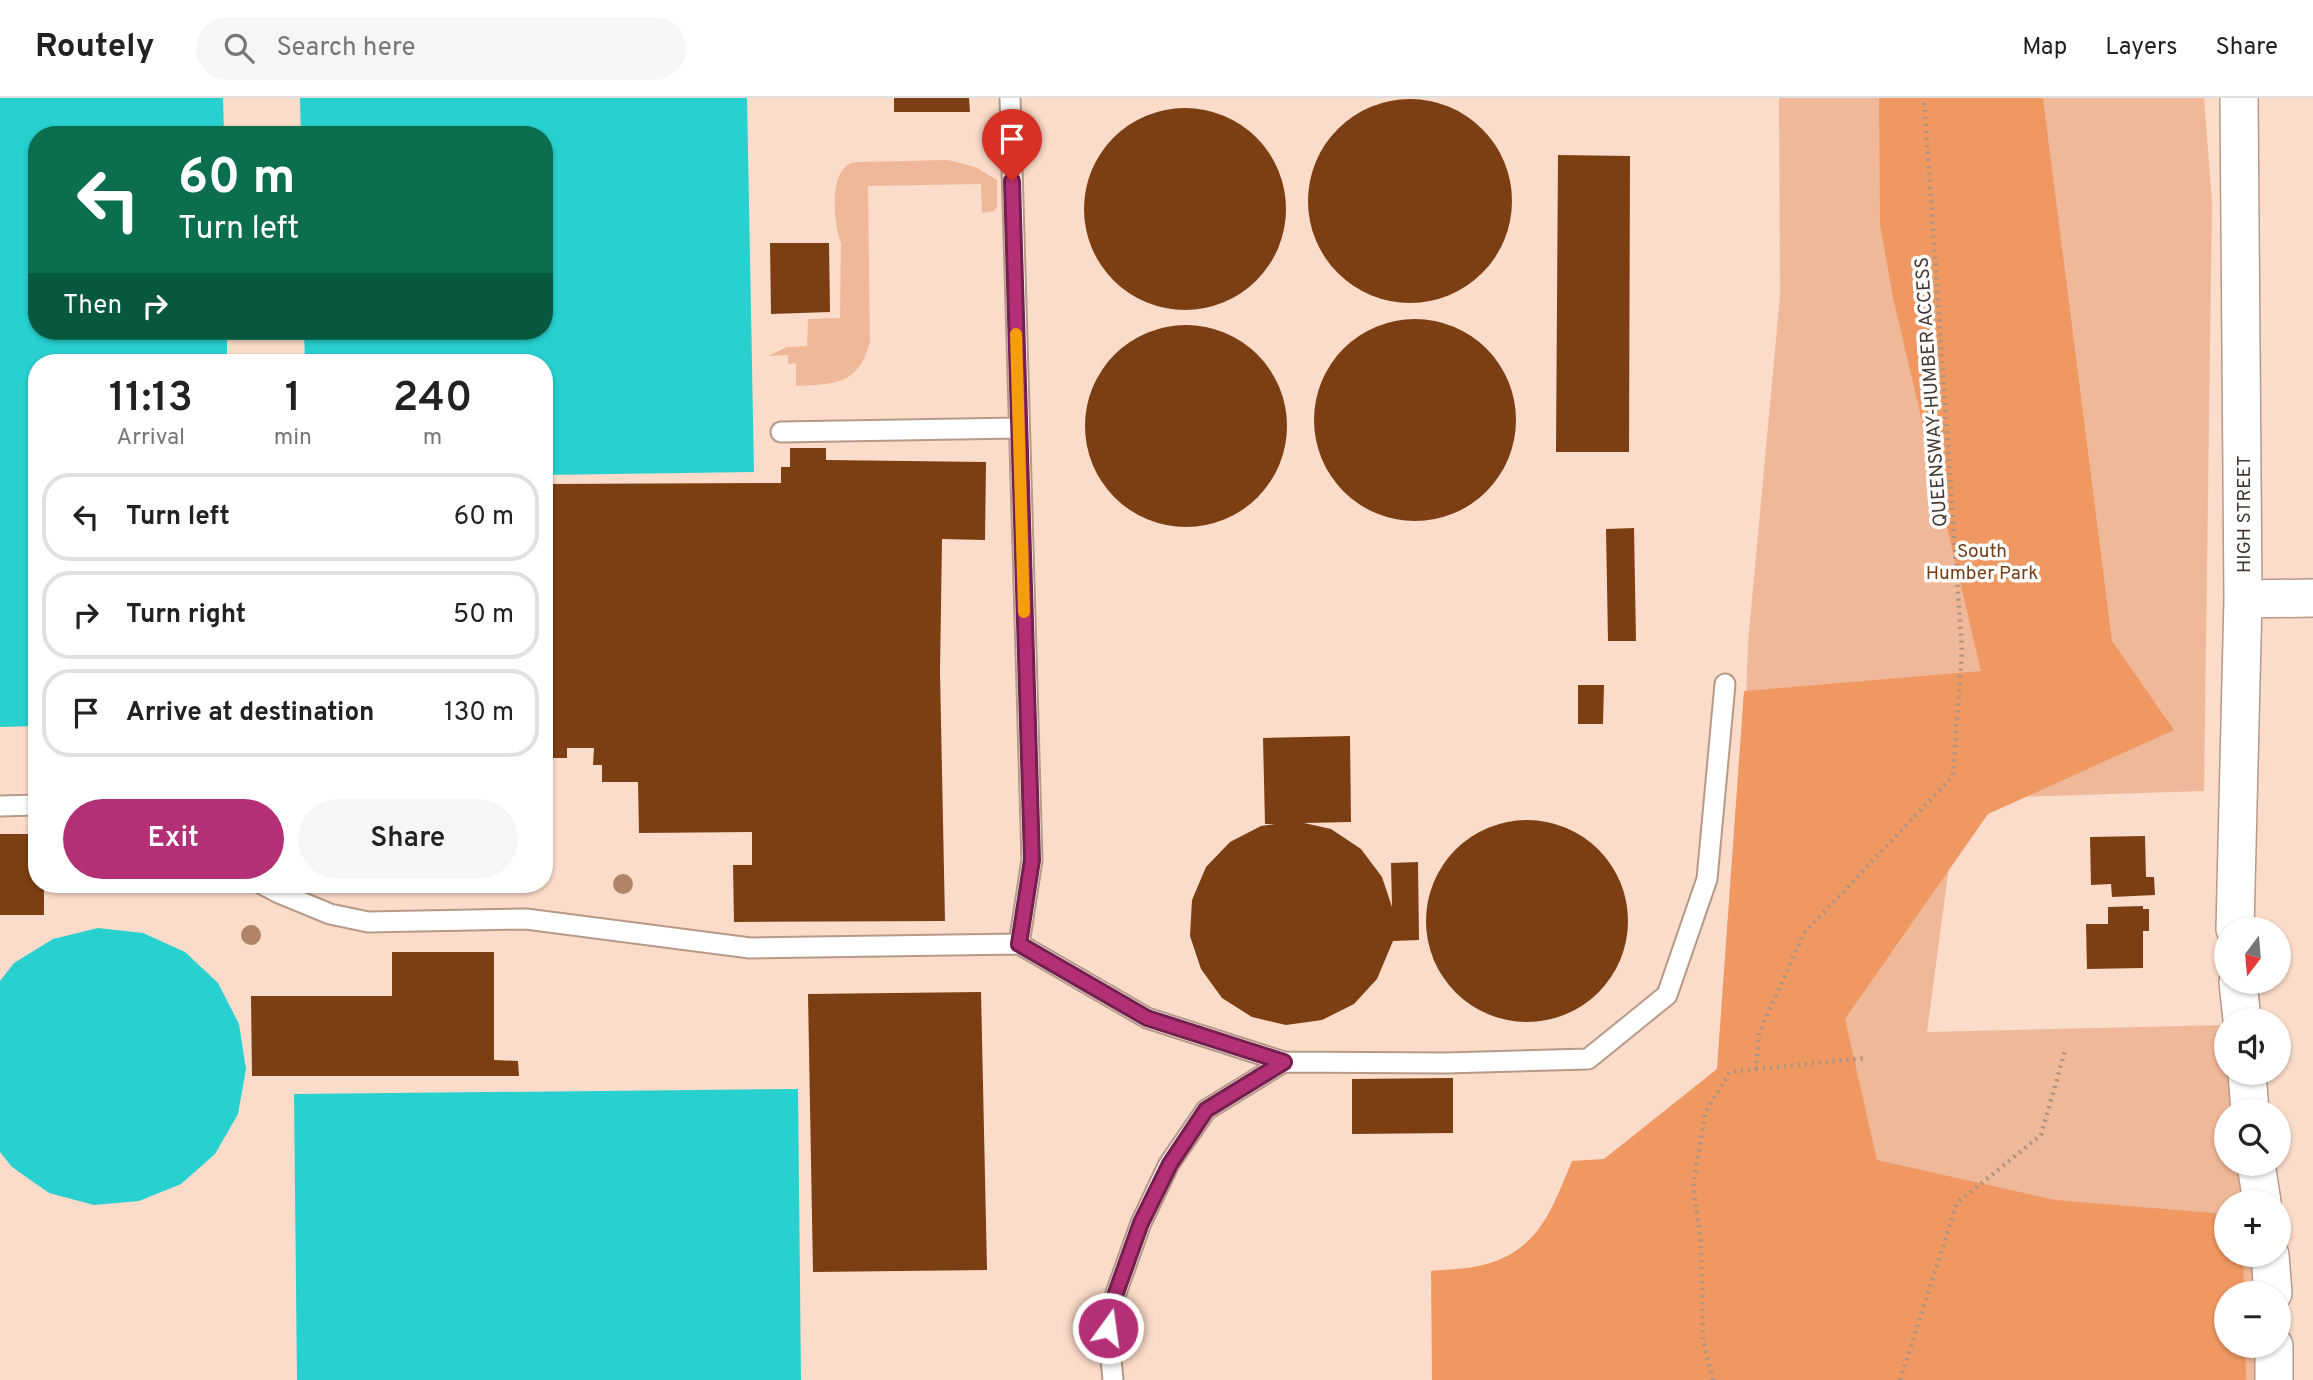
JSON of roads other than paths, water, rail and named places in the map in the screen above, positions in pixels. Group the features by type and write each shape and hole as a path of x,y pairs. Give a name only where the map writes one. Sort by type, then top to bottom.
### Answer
{"street":[{"name":"HIGH STREET","path":"2235,917 2243,599 2239,98"},
{"path":"2243,599 2313,598"},
{"path":"2274,1358 2274,1380"}],"lane":[{"path":"1010,98 1032,860 1019,944"},
{"path":"781,432 1019,428"},
{"path":"279,893 330,914 368,922 526,919 750,948 1019,944 1147,1018 1284,1062 1447,1063 1588,1059 1667,995 1707,879 1725,684"},
{"path":"0,806 28,805"},
{"path":"1113,1380 1108,1328 1116,1293 1141,1223 1170,1164 1206,1110 1284,1062"}],"water":[{"path":"0,98 223,98 224,126 28,126 28,340 227,340 227,354 28,354 28,726 0,727"},
{"path":"300,98 747,98 754,472 553,475 553,354 305,354 304,340 553,340 553,126 301,126"},
{"path":"98,928 143,933 185,952 218,983 239,1024 246,1069 238,1114 215,1154 181,1184 139,1201 94,1205 49,1193 12,1167 0,1152 0,981 14,963 53,939"},
{"path":"798,1089 801,1380 297,1380 294,1094"}],"park label":[{"name":"South Humber Park","path":"1982,561"}]}
